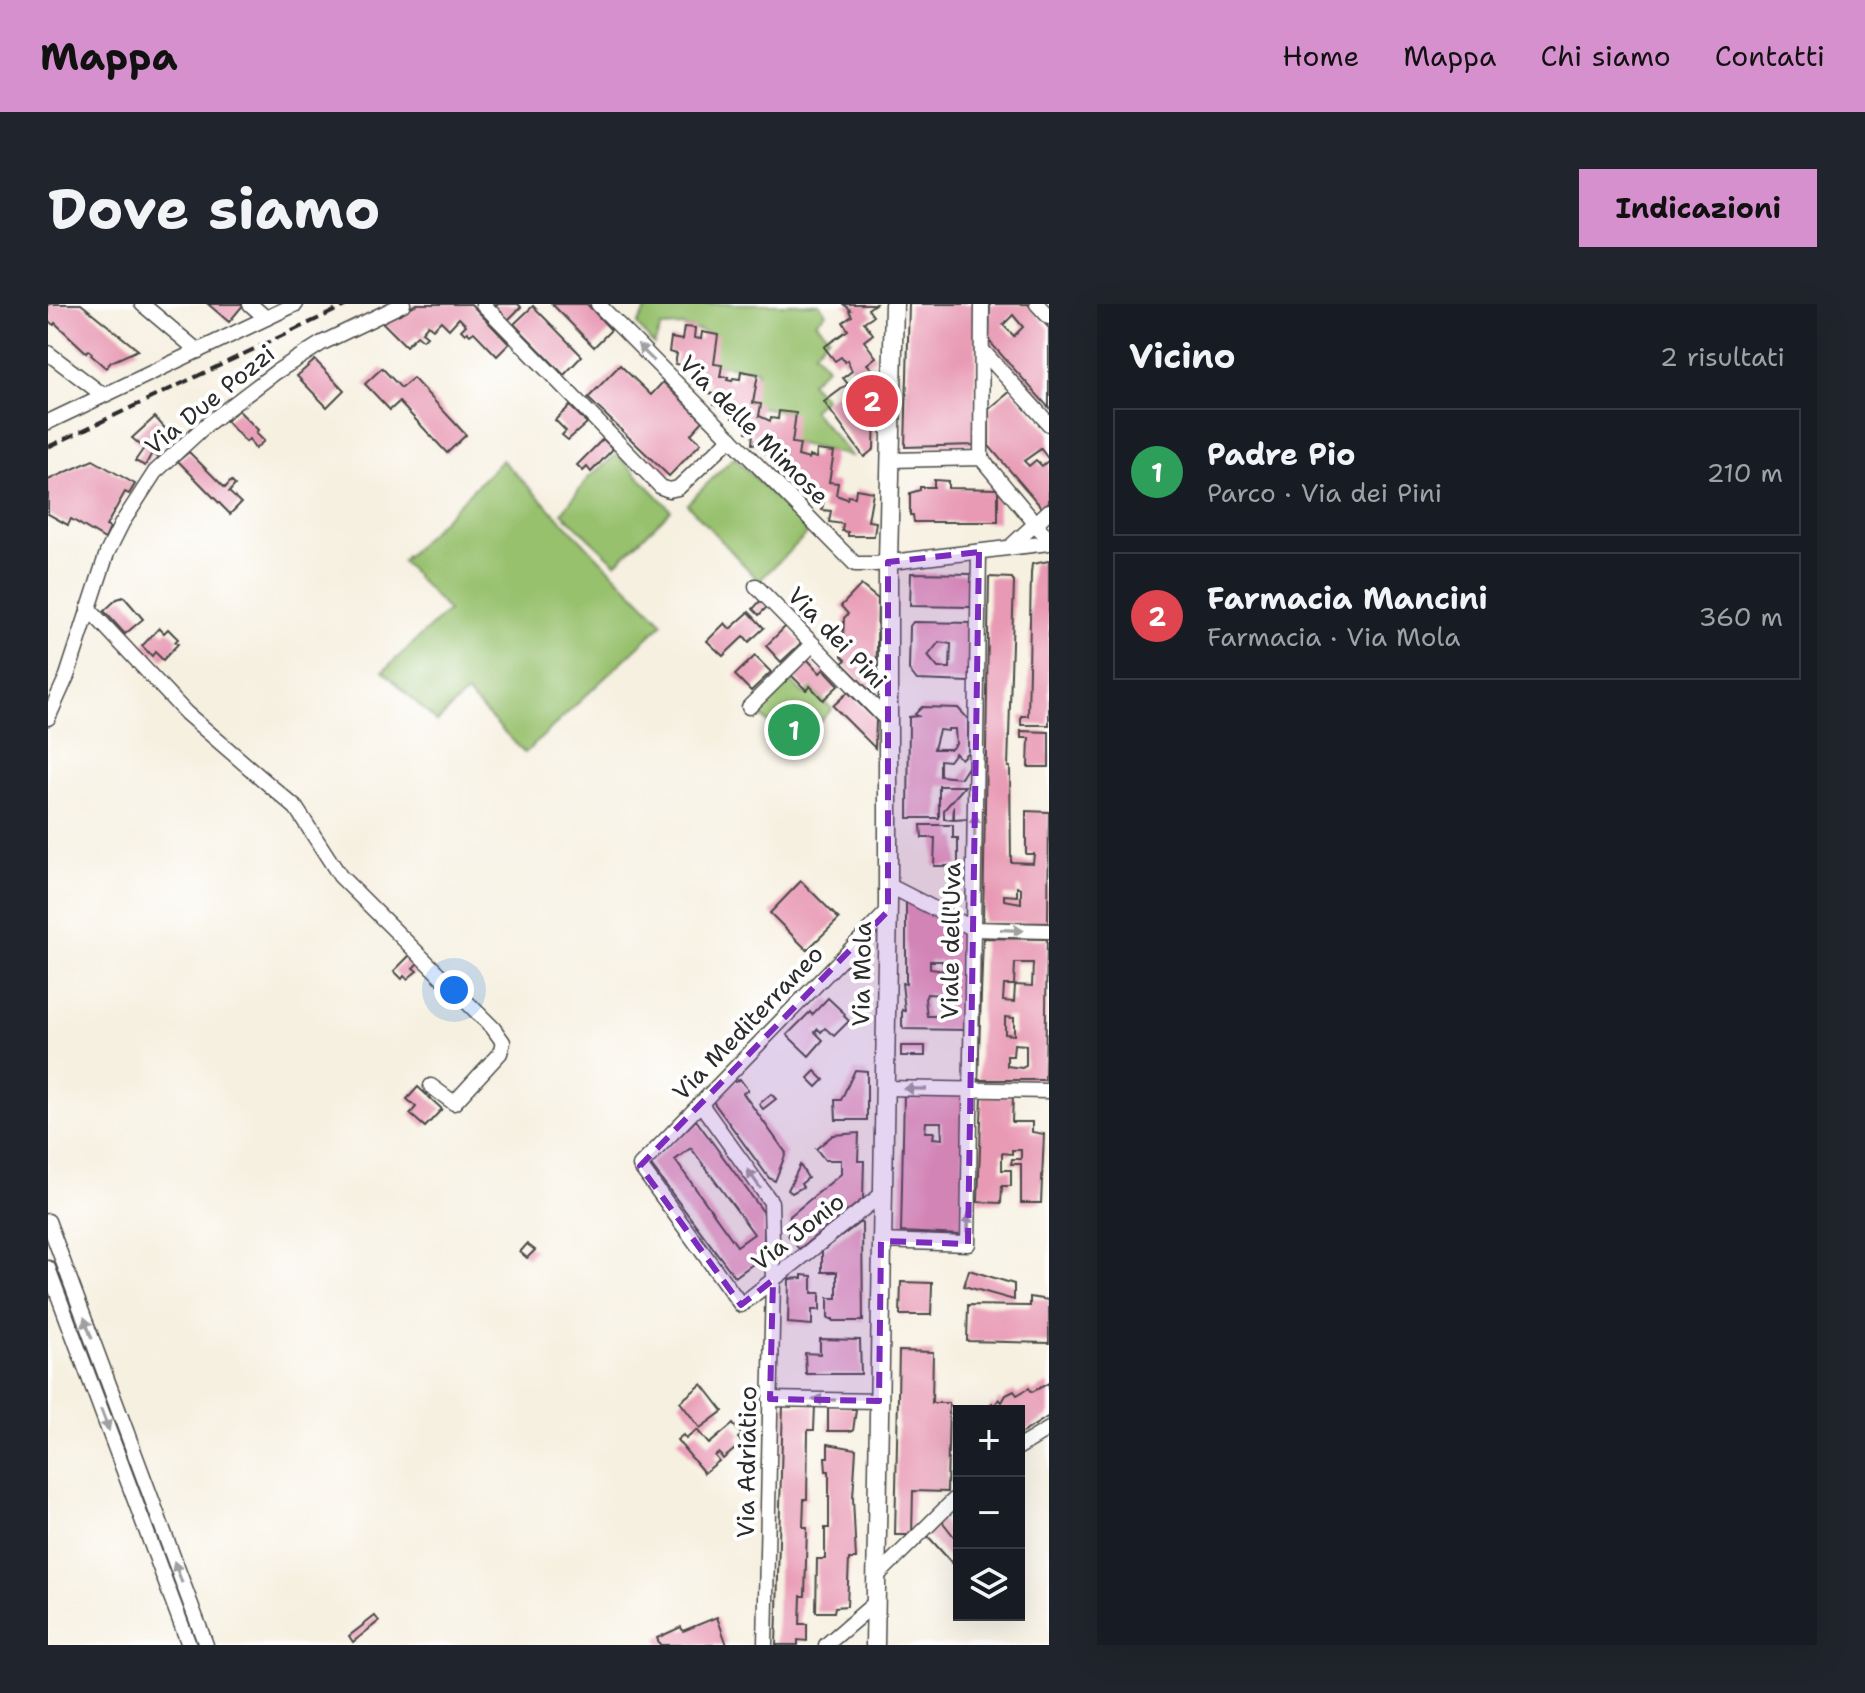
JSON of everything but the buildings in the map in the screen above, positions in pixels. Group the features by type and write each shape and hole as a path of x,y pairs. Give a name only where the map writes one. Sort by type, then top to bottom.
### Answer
{"main road":[{"name":"Via Mola","path":"875,1645 888,911 888,562 894,304"}],"street":[{"path":"142,304 198,351"},
{"path":"250,304 266,318"},
{"path":"48,422 296,304"},
{"name":"Via Due Pozzi","path":"48,718 67,676 107,553 155,472 242,397 302,355 403,304"},
{"path":"483,304 661,487 669,490 678,488 731,438"},
{"name":"Via delle Mimose","path":"598,304 855,564 1049,542"},
{"path":"982,304 981,458 1049,542"},
{"path":"982,350 1049,424"},
{"path":"48,353 103,395"},
{"path":"891,460 981,458"},
{"path":"1010,547 1049,511"},
{"name":"Viale dell'Uva","path":"881,1241 968,1244 979,552"},
{"name":"Via dei Pini","path":"756,586 887,720"},
{"path":"88,608 186,713 296,808 340,876 493,1028 503,1042 500,1053 454,1103 431,1086"},
{"path":"749,707 813,644"},
{"path":"888,885 974,929 1049,931"},
{"name":"Via Mediterraneo","path":"741,1305 640,1166 888,911"},
{"path":"884,1088 1049,1091"},
{"name":"Via Adriatico","path":"700,1103 771,1202 773,1280 765,1645"},
{"name":"Via Jonio","path":"741,1305 881,1195"},
{"path":"48,1221 206,1645"},
{"path":"48,1268 189,1645"},
{"path":"770,1399 879,1401"},
{"path":"1025,1443 1049,1429"},
{"path":"876,1577 953,1501"},
{"path":"826,1645 876,1602"}],"highlighted area":[{"path":"979,552 968,1244 881,1241 879,1401 770,1399 773,1280 741,1305 640,1166 888,911 888,562"}],"green space":[{"path":"649,304 819,304 826,313 816,322 829,336 814,352 827,367 810,382 825,398 812,410 851,456 790,442 791,413 750,405 757,370 713,364 715,335 682,326 661,327 654,345 637,325"},
{"path":"617,454 671,510 616,563 562,513 588,478"},
{"path":"734,457 809,532 759,581 687,504"},
{"path":"502,460 663,623 525,753 466,693 437,722 383,671 448,611 402,561"},
{"path":"788,679 804,694 811,688 832,709 795,749 756,711"}],"railway":[{"path":"48,447 349,304"}],"place":[{"name":"Farmacia Mancini","path":"872,401"},
{"name":"Padre Pio","path":"794,730"}]}
